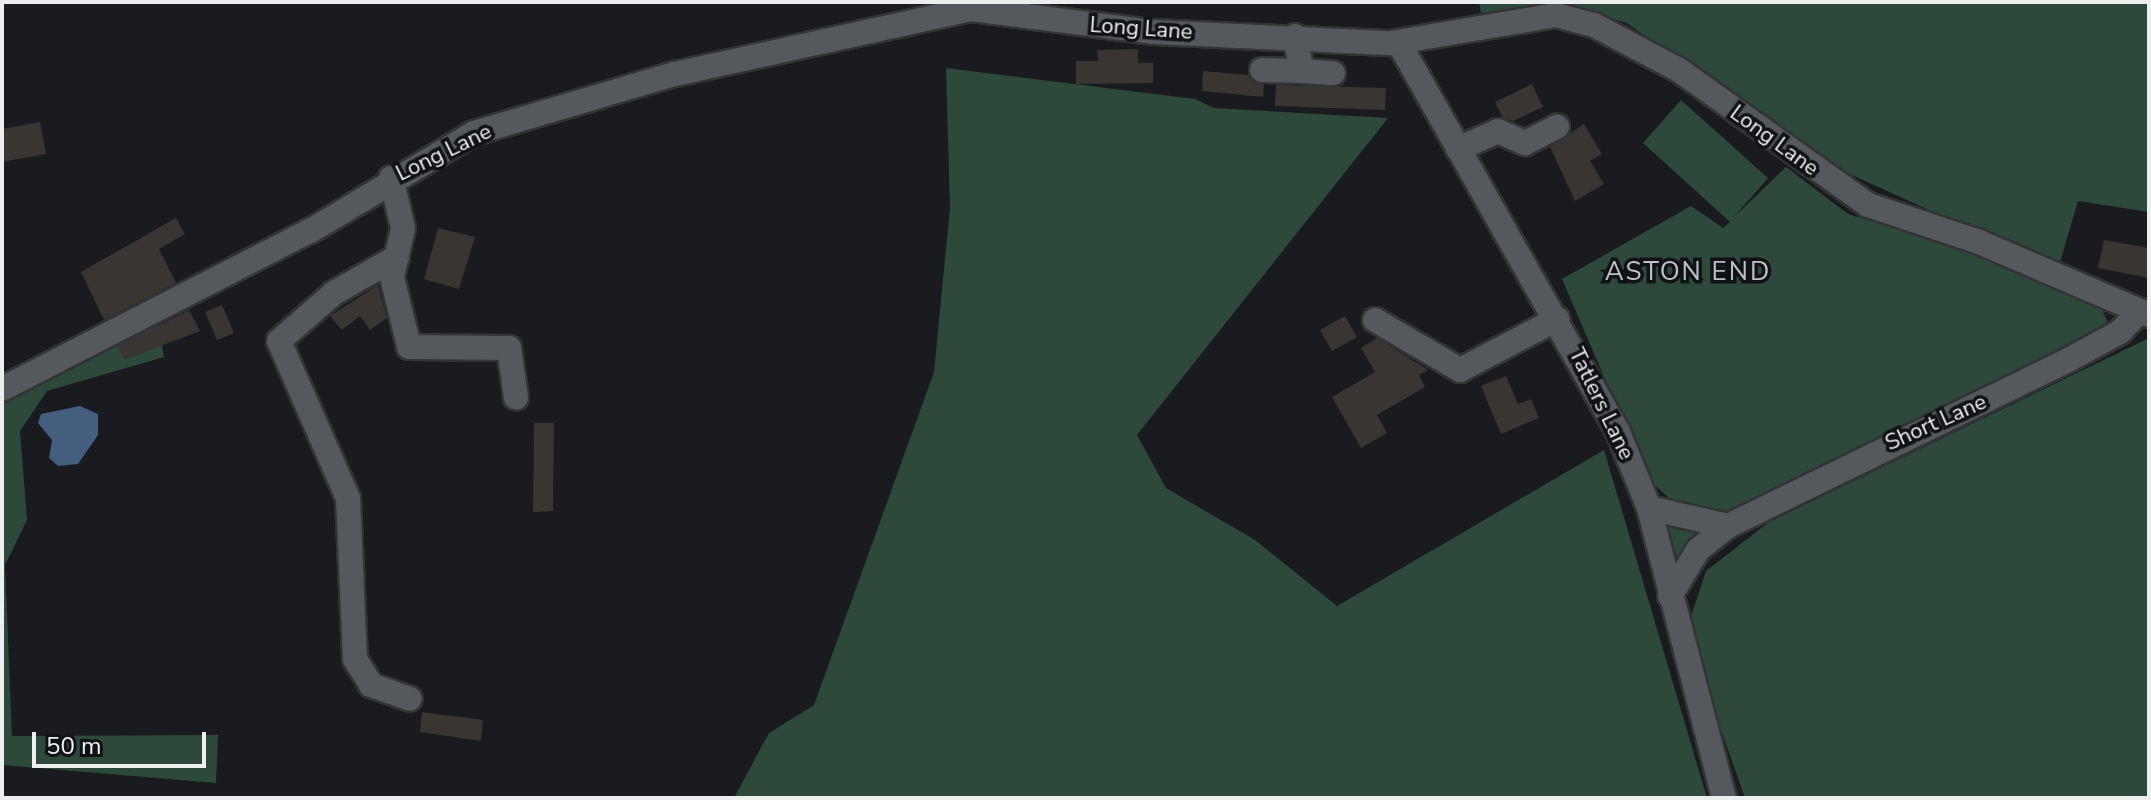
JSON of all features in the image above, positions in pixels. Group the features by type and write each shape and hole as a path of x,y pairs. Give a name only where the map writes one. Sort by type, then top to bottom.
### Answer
{"street":[{"name":"Long Lane","path":"2,389 312,230 391,178 474,133 675,74 937,7 1029,8 1154,32 1399,43 1517,19 1556,15 1594,25 1679,70 1868,205 1979,242 2143,314"},
{"path":"1295,36 1302,71"},
{"name":"Tatlers Lane","path":"1399,43 1557,319 1649,508 1724,798"},
{"path":"1262,70 1333,73"},
{"path":"1458,149 1498,131 1525,143 1557,127"},
{"path":"391,178 403,228 392,277 409,347 509,348 516,398"},
{"path":"397,257 334,293 279,341 348,498 355,659 371,685 410,699"},
{"name":"Short Lane","path":"1670,596 1698,550 1728,526 2070,359 2120,332 2143,314"},
{"path":"1375,320 1460,370 1557,319"},
{"path":"1649,508 1728,526"}],"green space":[{"path":"1479,2 2149,2 2149,212 2078,201 2058,269 1817,159 1627,23 1563,3 1481,13"},
{"path":"946,68 1195,99 1214,108 1388,118 1137,435 1166,488 1255,540 1337,606 1604,450 1707,798 734,798 769,733 814,705 934,372 950,208"},
{"path":"1681,100 1768,178 1734,217 1786,167 1848,214 2008,263 2103,311 2109,326 1755,507 1705,514 1680,508 1648,479 1562,279 1691,206 1723,228 1730,222 1643,143"},
{"path":"157,322 164,357 47,391 20,431 27,520 5,565 12,736 218,735 216,783 2,765 2,398"},
{"path":"2149,338 2149,798 1745,798 1695,656 1689,622 1706,571 1769,522"},
{"path":"1659,520 1707,528 1675,578"}],"water":[{"path":"80,406 98,414 98,435 78,464 58,466 49,458 52,440 38,423 41,414"}],"building":[{"path":"1138,49 1138,63 1153,63 1153,83 1076,84 1076,61 1098,61 1097,50"},
{"path":"1203,71 1248,75 1264,85 1263,97 1202,91"},
{"path":"1532,84 1543,107 1513,121 1502,117 1495,102"},
{"path":"1276,85 1386,88 1385,110 1275,106"},
{"path":"40,122 46,154 2,162 2,129"},
{"path":"1584,124 1602,154 1590,161 1604,184 1575,201 1550,147"},
{"path":"176,218 185,234 159,249 176,283 104,320 81,272"},
{"path":"438,228 475,237 459,289 424,279"},
{"path":"2104,240 2149,248 2149,278 2098,268"},
{"path":"378,285 387,318 370,330 360,316 342,330 330,316"},
{"path":"222,305 234,333 217,340 205,312"},
{"path":"189,310 200,331 124,360 118,346"},
{"path":"1345,316 1357,337 1332,351 1320,330"},
{"path":"1377,338 1428,370 1419,375 1425,387 1377,415 1387,433 1361,448 1332,397 1375,372 1361,348"},
{"path":"1506,376 1518,404 1531,399 1539,418 1501,434 1481,386"},
{"path":"534,423 554,423 553,511 533,512"},
{"path":"422,712 483,720 481,741 420,732"}],"district":[{"name":"ASTON END","path":"1688,272"}]}
